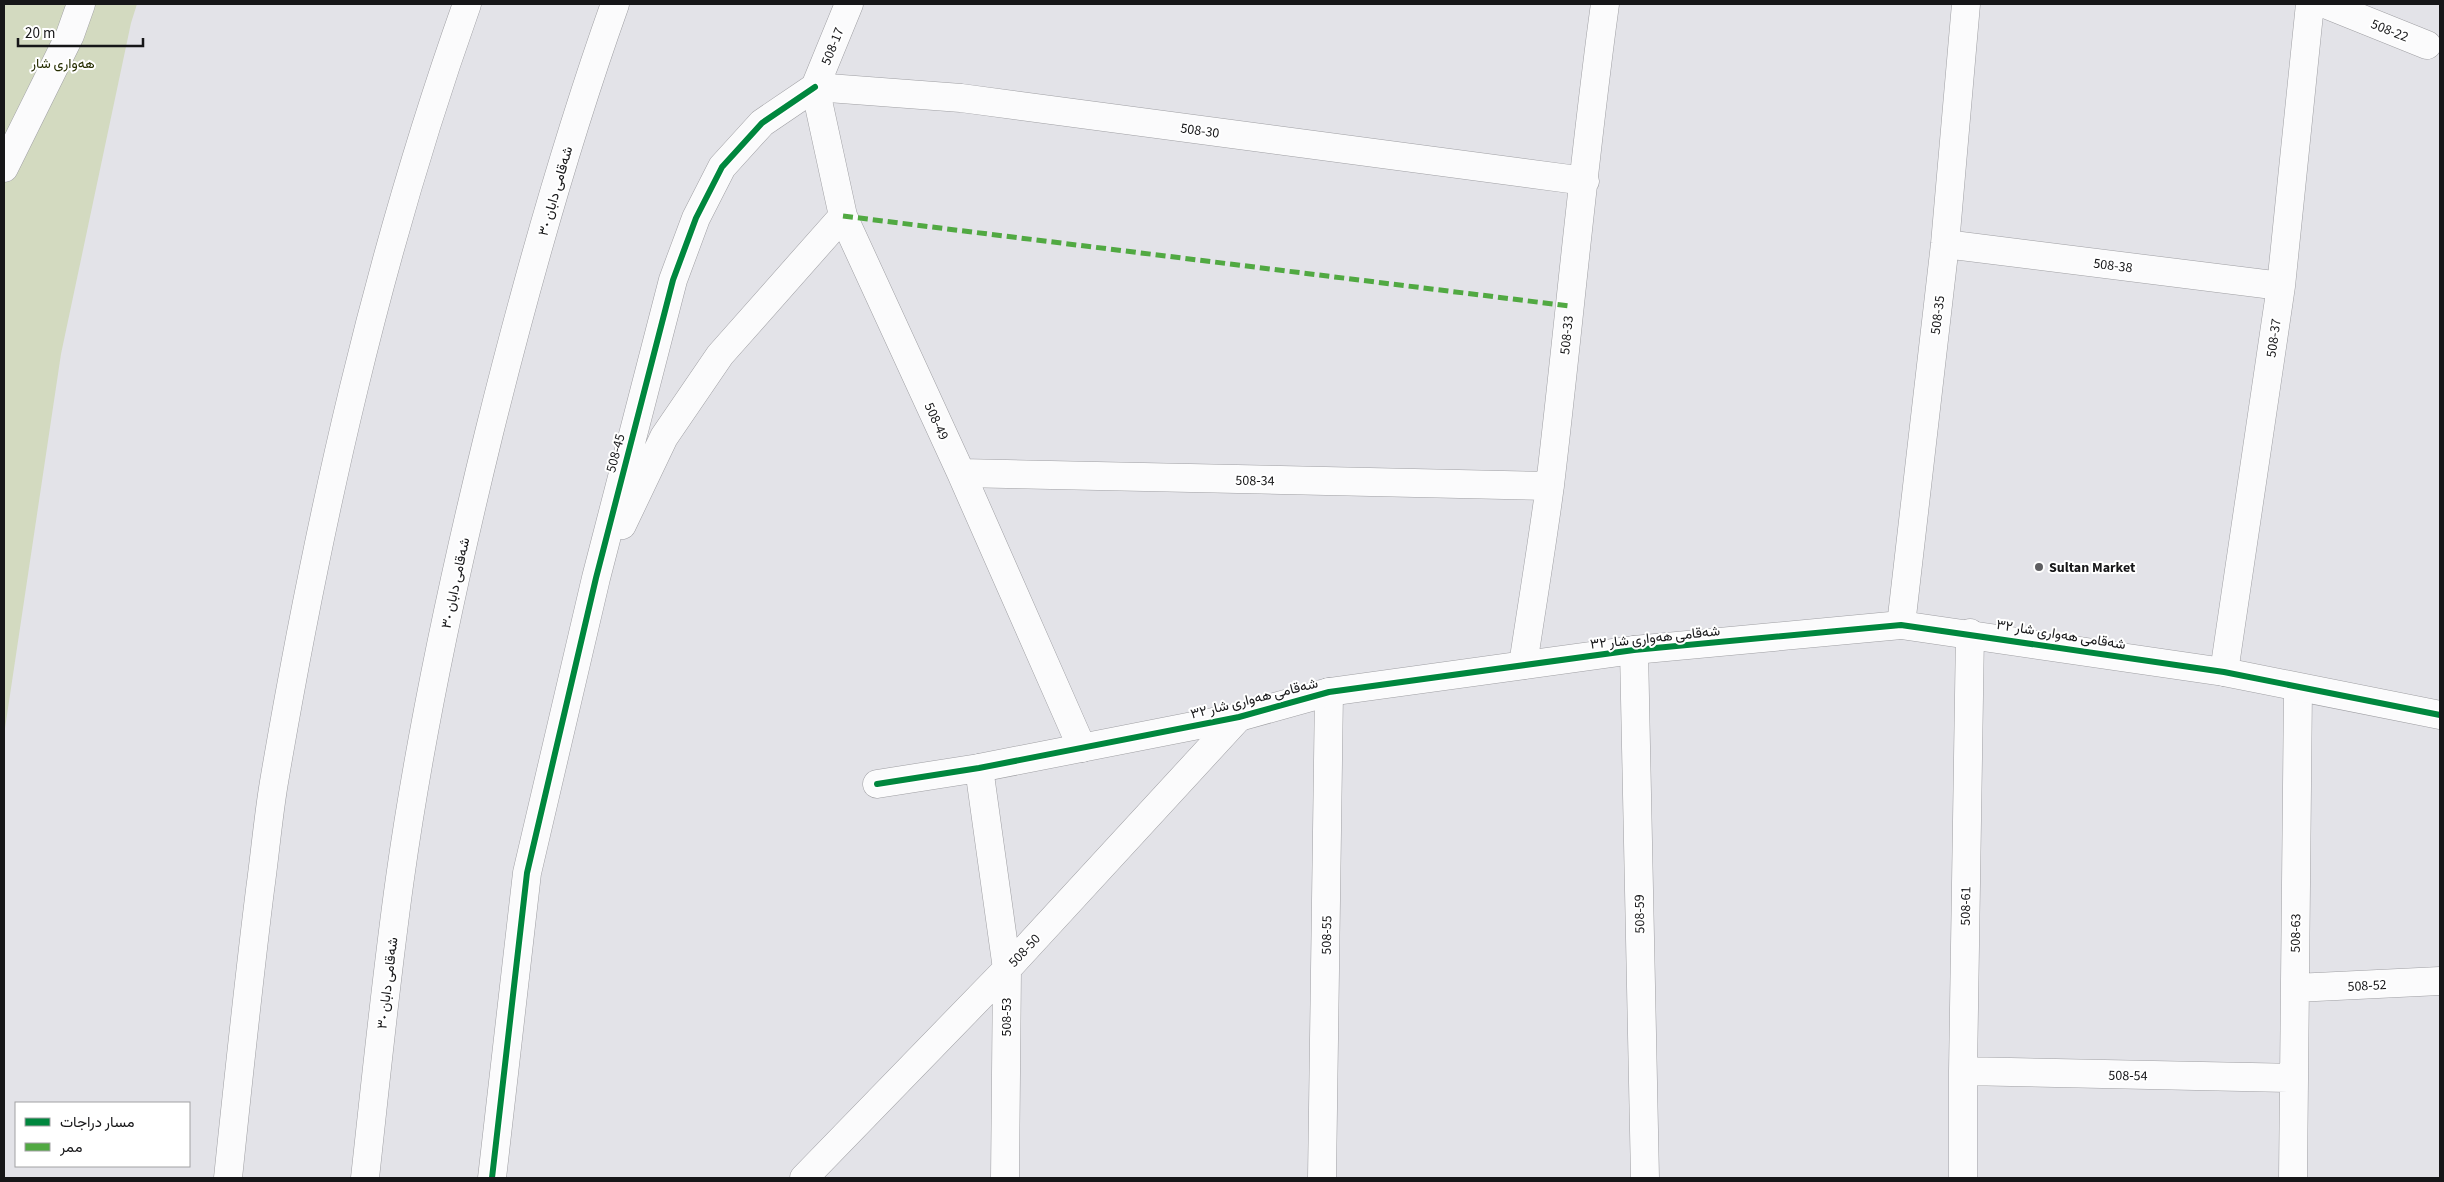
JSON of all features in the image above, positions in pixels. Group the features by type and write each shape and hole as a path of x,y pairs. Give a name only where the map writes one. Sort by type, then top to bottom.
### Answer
{"street":[{"path":"4,168 70,35 81,4"},
{"path":"228,1178 252,954 274,784 317,550 345,420 399,217 466,4"},
{"name":"شەقامی دابان ٣٠","path":"365,1178 400,877 430,704 450,604 482,463 525,296 571,136 615,4"},
{"name":"508-17","path":"815,87 849,4"},
{"name":"508-33","path":"1524,665 1550,486 1585,181 1590,111 1605,4"},
{"name":"508-35","path":"1901,625 1945,244 1966,4"},
{"name":"508-37","path":"2224,672 2281,286 2310,4"},
{"name":"508-22","path":"2325,4 2427,45"},
{"name":"508-30","path":"815,87 961,98 1585,181"},
{"name":"508-49","path":"815,87 843,216 961,473 1082,748"},
{"name":"508-45","path":"492,1178 527,873 596,578 673,280 696,218 722,167 762,124 815,87"},
{"path":"596,578 664,437 715,363 843,216"},
{"name":"508-38","path":"1945,244 2281,286"},
{"name":"508-34","path":"961,473 1550,486"},
{"name":"شەقامی هەواری شار ٣٢","path":"877,784 979,768 1238,717 1329,692 1634,650 1901,625 2224,672 2440,715"},
{"name":"508-61","path":"1963,1178 1970,634"},
{"name":"508-59","path":"1634,650 1645,1178"},
{"name":"508-63","path":"2293,1178 2298,688"},
{"name":"508-55","path":"1322,1178 1329,692"},
{"name":"508-50","path":"804,1178 1006,969 1238,717"},
{"name":"508-53","path":"979,768 1006,969 1005,1178"},
{"name":"508-52","path":"2295,988 2440,980"},
{"name":"508-54","path":"1963,1071 2294,1078"}],"green space":[{"name":"هەواری شار","path":"4,4 137,4 131,23 61,354 4,735"}],"marked path":[{"path":"843,216 1569,306"}],"cycle path":[{"path":"492,1178 527,873 596,578 673,280 696,218 722,167 762,123 815,87"},
{"path":"877,784 979,768 1239,717 1329,692 1634,650 1901,625 2224,672 2440,715"}],"place":[{"name":"Sultan Market","path":"2039,567"}]}
